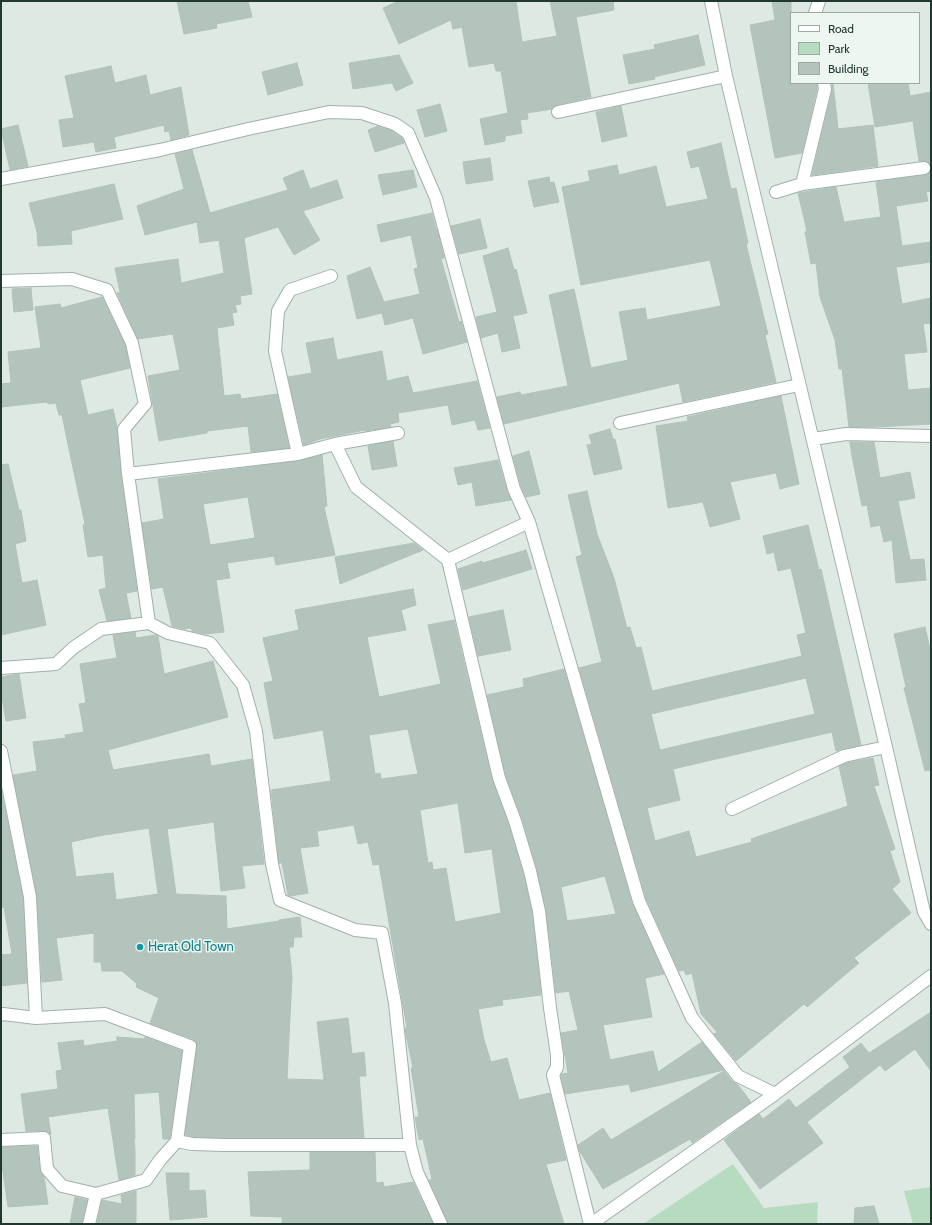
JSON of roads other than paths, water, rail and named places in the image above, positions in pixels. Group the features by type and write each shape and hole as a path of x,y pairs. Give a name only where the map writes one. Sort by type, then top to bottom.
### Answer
{"street":[{"path":"711,1 726,76 924,912 931,924"},
{"path":"815,12 818,1"},
{"path":"558,112 726,76"},
{"path":"802,184 825,89 824,84"},
{"path":"1,179 160,150 328,112 362,113 395,124 408,134 436,198 514,489 529,522 639,901 692,1018 738,1076 775,1094"},
{"path":"776,192 802,184 924,168"},
{"path":"298,454 275,351 278,311 290,290 330,276"},
{"path":"1,281 72,279 107,290 132,343 145,404 124,429 128,474 149,623"},
{"path":"620,423 799,385"},
{"path":"128,474 298,454 335,444 398,432"},
{"path":"813,439 846,434 931,436"},
{"path":"335,444 356,488 448,560 499,778 515,821 538,904 557,1055 557,1067 553,1075 590,1224 775,1094 931,976"},
{"path":"448,560 529,522"},
{"path":"1,668 56,664 72,648 101,629 149,623 168,633 210,643 243,685 256,732 272,864 280,900 355,930 382,933 395,1003 410,1145 417,1172 441,1224"},
{"path":"732,809 844,756 886,747"},
{"path":"1,751 30,896 36,1018"},
{"path":"1,1015 36,1018 105,1014 190,1046 177,1141 160,1160 146,1180 96,1194 62,1186 47,1169 44,1138 1,1140"},
{"path":"177,1141 192,1144 224,1145 410,1145"},
{"path":"89,1224 96,1194"}],"place":[{"name":"Herat Old Town","path":"140,947"}]}
